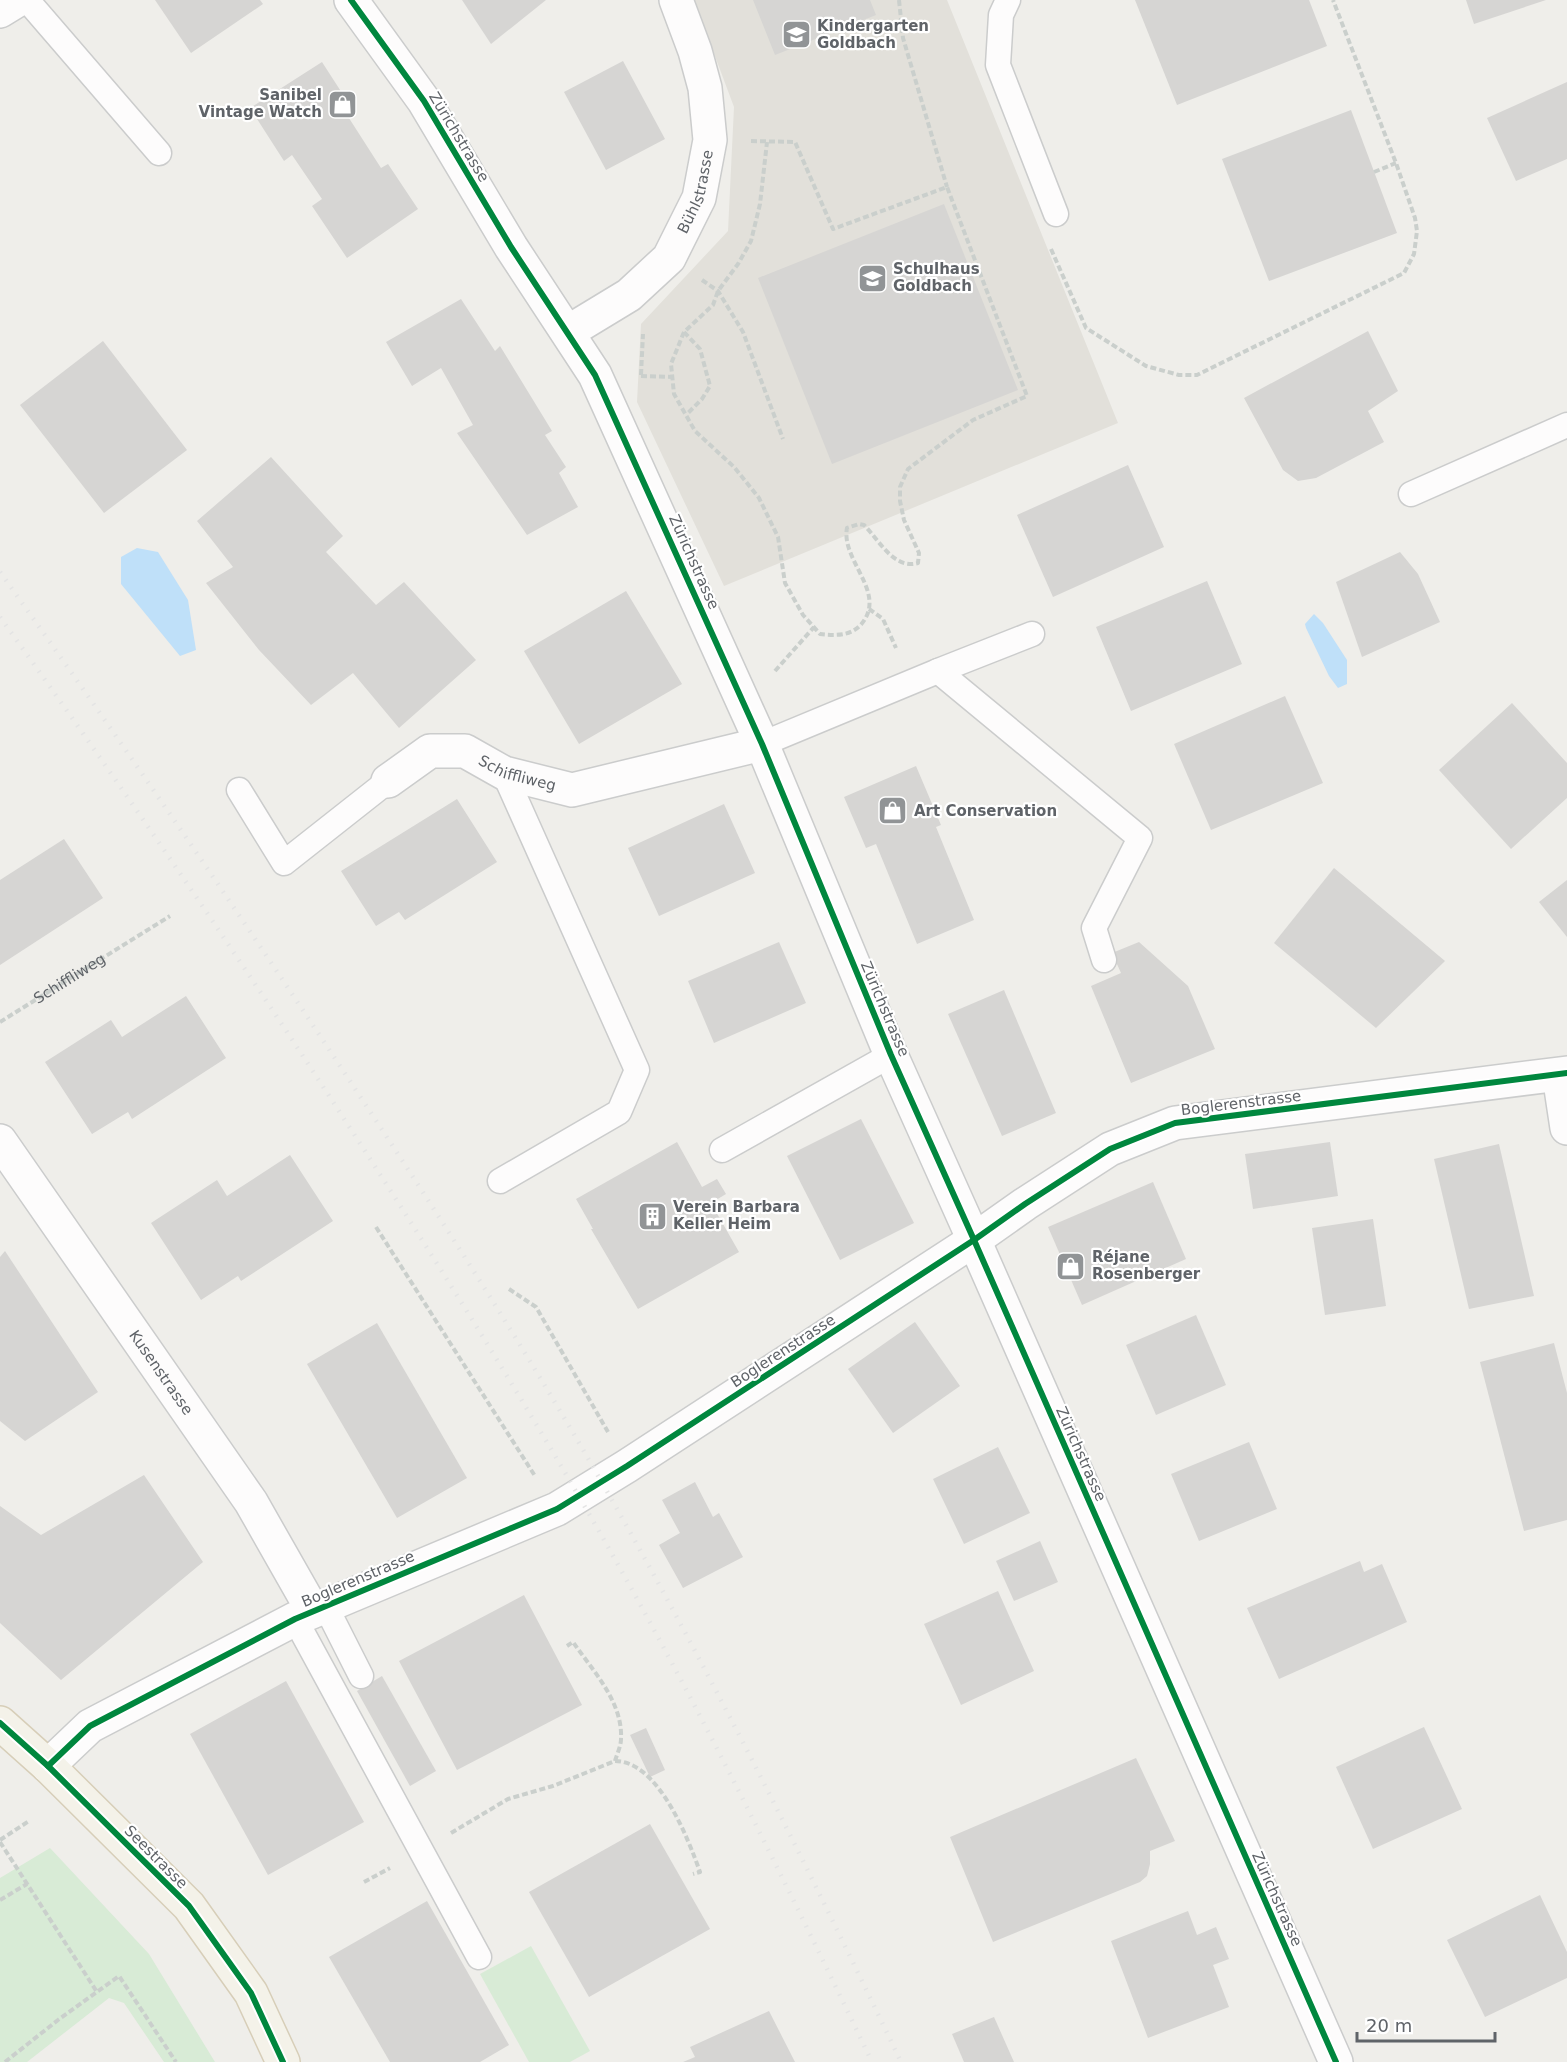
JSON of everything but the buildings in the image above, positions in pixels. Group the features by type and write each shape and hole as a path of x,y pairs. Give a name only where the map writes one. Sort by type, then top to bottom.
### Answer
{"main road":[{"name":"Seestrasse","path":"0,1723 48,1766 189,1906 251,1993 283,2062"}],"street":[{"path":"0,11 18,0"},
{"name":"Zürichstrasse","path":"351,0 424,101 511,247 595,375 762,744 891,1055 1336,2062"},
{"name":"Bühlstrasse","path":"568,332 629,294 669,258 699,198 710,140 705,88 695,51 676,0"},
{"name":"Schiffliweg","path":"388,781 430,751 465,751 504,773 572,790 762,744"},
{"path":"1563,1074 1567,1128"},
{"name":"Boglerenstrasse","path":"48,1766 90,1726 311,1612 557,1509 627,1466 1110,1149 1175,1123 1563,1074"},
{"name":"Kusenstrasse","path":"0,1141 251,1502 311,1612"}],"lane":[{"path":"27,0 159,153"},
{"path":"1008,0 1000,15 998,65 1056,214"},
{"path":"1412,494 1567,425"},
{"path":"762,744 1032,634"},
{"path":"938,671 1140,838 1094,928 1104,960"},
{"path":"500,1181 620,1112 637,1070 504,773"},
{"name":"Schiffliweg","path":"239,790 284,863 388,781"},
{"path":"722,1150 891,1055"},
{"path":"311,1612 361,1676"},
{"path":"311,1612 421,1851 479,1957"}],"path":[{"path":"767,141 760,204 751,241 738,264 718,291 713,305 684,332 671,364 674,394 695,431 734,467 759,498 778,537 785,583 803,615 820,634 840,636 859,628 869,613 870,597 845,539 847,528 859,524 864,525 896,559 911,565 918,563 919,553 904,520 900,501 900,487 908,469 973,420 1027,396 947,187 903,38 899,0"},
{"path":"1056,214 1043,231 1086,328 1146,366 1179,375 1197,375 1404,273 1413,254 1417,231 1414,218 1396,163 1333,0"},
{"path":"710,140 795,142 833,229 947,187"},
{"path":"1374,172 1396,163"},
{"path":"669,258 718,291 743,332 783,439"},
{"path":"684,332 700,349 710,386 702,399 686,414"},
{"path":"641,376 673,377"},
{"path":"869,608 884,619 911,683"},
{"path":"741,697 765,681 814,627"},
{"path":"376,1227 557,1509"},
{"path":"509,1289 536,1307 627,1466"},
{"path":"567,1646 573,1642 610,1695 620,1718 622,1741 615,1761"},
{"path":"364,1882 508,1799 553,1786 615,1761 626,1761 639,1770 665,1797 688,1838 700,1872 693,1874"},
{"path":"29,1821 0,1841 97,1992"},
{"path":"0,1900 27,1884"},
{"path":"5,2062 57,2020 119,1976 176,2062"}],"shaded area":[{"name":"Schulhaus Goldbach","path":"694,0 947,0 1118,423 724,586 637,402 641,324 728,231 734,107"}],"green space":[{"path":"50,1848 149,1954 215,2062 164,2062 124,2003 109,1998 27,2062 0,2062 0,1878"},
{"path":"531,1946 590,2051 570,2062 529,2062 480,1974"}],"water":[{"path":"137,548 158,552 188,600 196,650 180,656 121,584 121,557"},
{"path":"1314,614 1323,623 1347,660 1347,684 1338,688 1329,676 1306,628 1305,624"}],"railway":[{"path":"0,572 140,771 277,972 504,1319 582,1448 667,1598 787,1828 901,2062"},
{"path":"0,617 255,983 401,1207 525,1405 633,1592 704,1724 872,2062"}],"cycle path":[{"path":"351,0 424,101 511,247 595,375 762,744 891,1055 1336,2062"},
{"path":"48,1766 90,1726 295,1619 557,1509 627,1466 1110,1149 1175,1123 1567,1073"},
{"path":"0,1723 48,1766 189,1906 251,1993 283,2062"}],"place":[{"name":"Kindergarten Goldbach","path":"796,35"},
{"name":"Sanibel Vintage Watch","path":"343,104"},
{"name":"Schulhaus Goldbach","path":"872,278"},
{"name":"Art Conservation","path":"893,811"},
{"name":"Verein Barbara Keller Heim","path":"652,1216"},
{"name":"Réjane Rosenberger","path":"1071,1266"}]}
